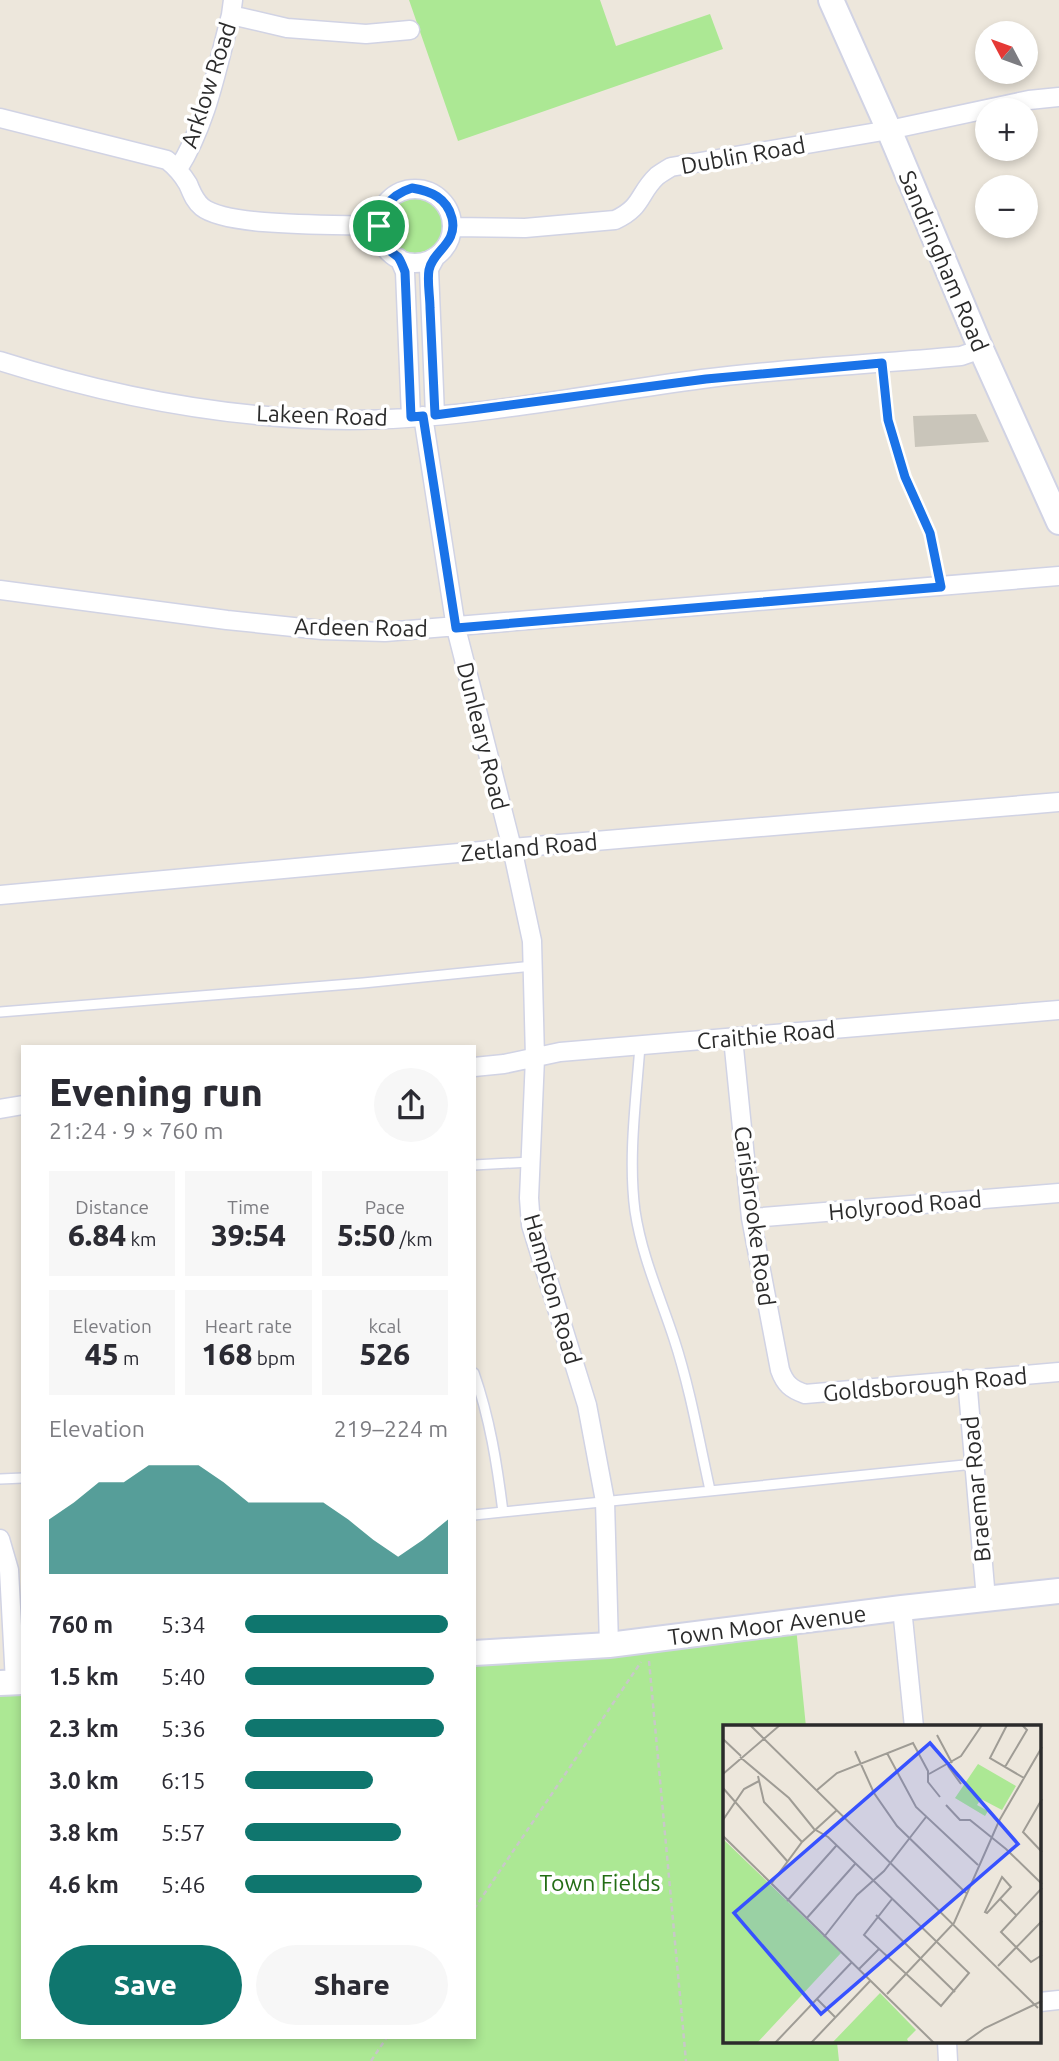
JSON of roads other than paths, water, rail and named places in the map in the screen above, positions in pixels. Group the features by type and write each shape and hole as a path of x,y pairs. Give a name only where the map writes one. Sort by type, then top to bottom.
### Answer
{"street":[{"name":"Sandringham Road","path":"831,0 981,349 1059,522"},
{"path":"232,8 287,28 366,34 410,30"},
{"name":"Arklow Road","path":"178,169 200,126 232,8"},
{"name":"Dublin Road","path":"452,227 525,228 615,220 627,215 638,205 657,176 671,167 889,130 1029,100 1059,97"},
{"path":"0,118 159,156 178,169 194,198 202,206 222,216 262,221 379,226"},
{"path":"412,188 427,190 438,196 452,218 447,245 436,256 413,263 399,258 383,244 379,226 383,208 391,197 412,188"},
{"name":"Dunleary Road","path":"423,416 429,269 436,256"},
{"name":"Dunleary Road","path":"399,258 405,272 423,416 456,628 512,848"},
{"name":"Lakeen Road","path":"0,361 101,390 213,411 312,419 423,416 706,379 961,356 981,349"},
{"name":"Ardeen Road","path":"0,590 227,621 322,630 384,632 1059,576"},
{"name":"Zetland Road","path":"0,895 1059,802"},
{"name":"Hampton Road","path":"512,848 532,941 535,1058 529,1198 531,1225 587,1405 605,1501 609,1644"},
{"name":"Craithie Road","path":"476,1067 560,1052 1059,1010"},
{"name":"Carisbrooke Road","path":"733,1038 751,1218 780,1370 784,1381 792,1390"},
{"path":"0,1109 21,1105"},
{"name":"Holyrood Road","path":"751,1218 1059,1193"},
{"name":"Goldsborough Road","path":"792,1390 805,1394 1059,1372"},
{"name":"Braemar Road","path":"967,1379 986,1599"},
{"path":"0,1539 9,1570 13,1682"},
{"name":"Town Moor Avenue","path":"476,1653 609,1644 1059,1591"},
{"path":"902,1608 914,1725"}],"lane":[{"path":"882,363 888,420 905,477 930,533 941,587"},
{"path":"0,1012 363,984 533,966"},
{"path":"640,1046 633,1167 635,1208 647,1267 674,1340 692,1407 710,1490"},
{"path":"476,1164 531,1162"},
{"path":"476,1379 496,1452 503,1512"},
{"path":"476,1515 974,1464"},
{"path":"0,1479 21,1478"}],"park label":[{"name":"Town Fields","path":"600,1882"}]}
